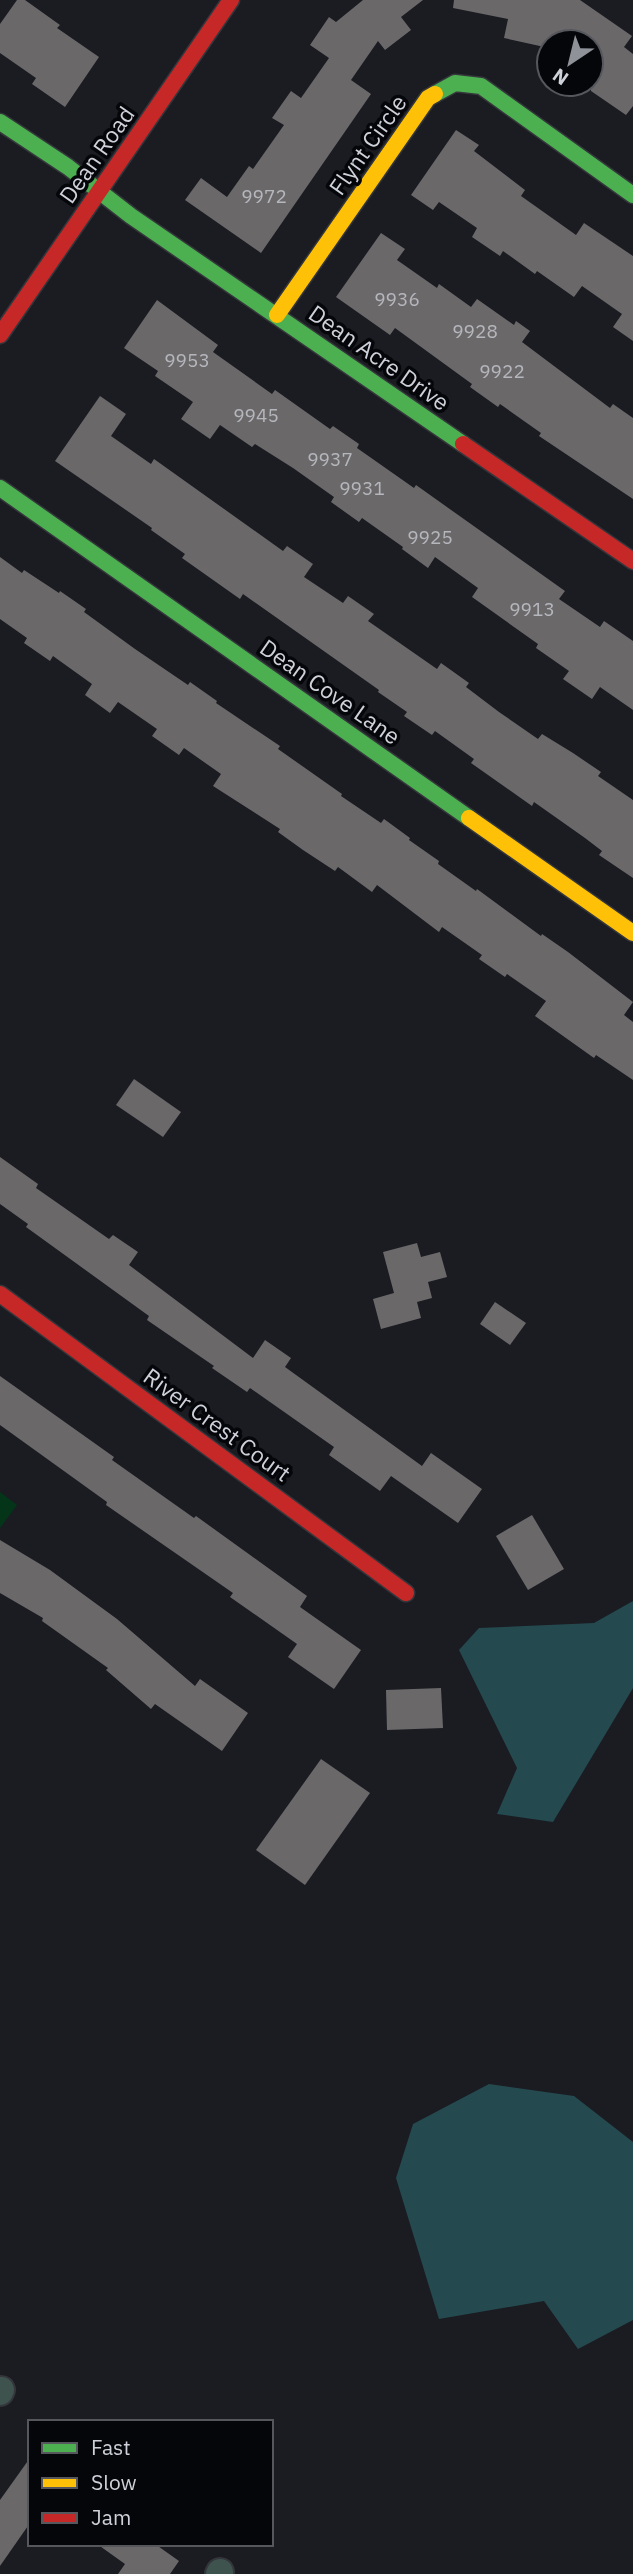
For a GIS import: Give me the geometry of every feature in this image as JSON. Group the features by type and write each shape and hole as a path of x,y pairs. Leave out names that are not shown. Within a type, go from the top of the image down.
{"street":[{"name":"Dean Road","path":"0,335 231,0"},
{"name":"Flynt Circle","path":"277,315 428,98 454,83 481,86 633,195"},
{"name":"Dean Acre Drive","path":"0,122 68,167 131,216 633,561"},
{"name":"Dean Cove Lane","path":"0,488 633,933"},
{"name":"River Crest Court","path":"0,1294 407,1593"}],"green space":[{"path":"0,1492 17,1505 0,1528"}],"water":[{"path":"633,1601 633,1688 553,1822 497,1814 517,1768 459,1650 479,1628 594,1623"},
{"path":"489,2084 574,2096 633,2142 633,2320 578,2349 544,2301 439,2319 396,2178 413,2124"}],"building":[{"path":"17,0 25,0 60,25 57,28 99,57 65,107 32,84 36,78 0,53 0,24"},
{"path":"363,0 423,0 401,17 411,30 385,50 378,41 351,80 371,94 261,253 185,200 201,178 227,197 249,166 253,169 284,125 272,118 291,91 301,98 329,58 310,45 329,17 336,22"},
{"path":"454,0 580,0 632,36 624,47 633,54 633,106 626,115 601,98 605,98 605,28 535,28 535,45 504,38 508,19 453,8"},
{"path":"456,130 479,145 474,151 525,190 521,196 576,235 584,223 633,256 633,341 613,327 622,314 582,286 574,297 503,251 500,256 472,237 477,228 439,202 433,210 411,195"},
{"path":"381,233 405,249 397,260 437,288 439,284 471,307 477,299 514,325 516,321 530,331 522,342 610,408 613,404 633,418 633,499 539,436 541,433 500,404 498,407 470,387 472,384 395,328 390,335 336,297"},
{"path":"157,300 218,345 213,352 272,394 275,390 330,429 333,426 359,444 357,448 414,488 416,485 565,591 559,599 600,627 604,621 633,641 633,710 600,687 592,699 563,679 569,671 536,648 538,644 472,597 478,588 435,557 428,568 362,518 359,522 331,502 334,497 255,444 252,447 220,425 210,439 181,419 193,402 155,376 158,371 124,348"},
{"path":"100,396 126,414 111,436 151,464 154,459 283,551 287,546 313,564 304,577 343,603 348,596 374,614 368,621 437,669 441,663 469,683 466,687 499,712 538,739 542,734 573,753 601,772 598,776 633,800 633,878 599,855 602,851 585,838 534,802 532,806 471,763 474,759 435,731 432,735 404,716 407,712 378,692 379,690 243,594 240,599 182,558 185,554 151,530 152,528 55,461"},
{"path":"0,557 22,573 24,570 59,593 60,591 135,649 188,685 190,682 280,746 278,749 342,794 341,796 381,823 384,819 439,861 438,864 568,952 633,1002 624,1015 633,1022 633,1080 596,1055 594,1058 535,1016 546,1001 507,974 505,977 479,959 482,955 442,927 439,932 377,885 372,892 338,867 335,871 303,850 278,832 280,829 213,786 221,774 184,748 179,755 152,736 157,729 118,702 110,713 85,695 92,684 53,656 50,661 24,643 27,638 0,619"},
{"path":"134,1079 181,1112 163,1137 116,1105"},
{"path":"0,1157 38,1184 36,1188 109,1239 113,1235 138,1252 129,1265 253,1358 265,1340 291,1358 285,1367 422,1466 431,1453 482,1489 458,1523 391,1476 380,1491 329,1455 334,1447 250,1388 247,1392 212,1368 214,1366 147,1320 149,1316 26,1227 28,1224 0,1204"},
{"path":"417,1243 421,1257 440,1252 447,1277 428,1282 432,1298 417,1302 421,1318 381,1329 373,1299 394,1293 383,1252"},
{"path":"495,1302 526,1323 510,1345 480,1324"},
{"path":"0,1376 114,1457 112,1460 194,1518 196,1516 307,1596 300,1607 361,1650 334,1689 288,1657 297,1644 230,1597 233,1593 106,1505 107,1502 0,1425"},
{"path":"532,1515 564,1569 528,1590 496,1536"},
{"path":"0,1540 50,1570 117,1619 195,1686 200,1679 248,1713 222,1751 155,1704 151,1709 106,1670 108,1668 42,1621 43,1618 0,1593"},
{"path":"441,1688 443,1728 387,1730 386,1690"},
{"path":"321,1759 370,1793 305,1885 256,1850"},
{"path":"28,2461 28,2526 0,2566 0,2500"},
{"path":"100,2546 158,2546 179,2561 170,2574 118,2574 125,2564"}],"traffic: fast":[{"path":"435,94 455,83 481,86 633,195"},
{"path":"0,122 68,167 131,216 463,444"},
{"path":"0,488 469,818"}],"traffic: slow":[{"path":"277,315 428,98 435,94"},
{"path":"469,818 633,933"}],"traffic: jam":[{"path":"0,335 231,0"},
{"path":"463,444 633,561"},
{"path":"0,1294 406,1593"}]}
